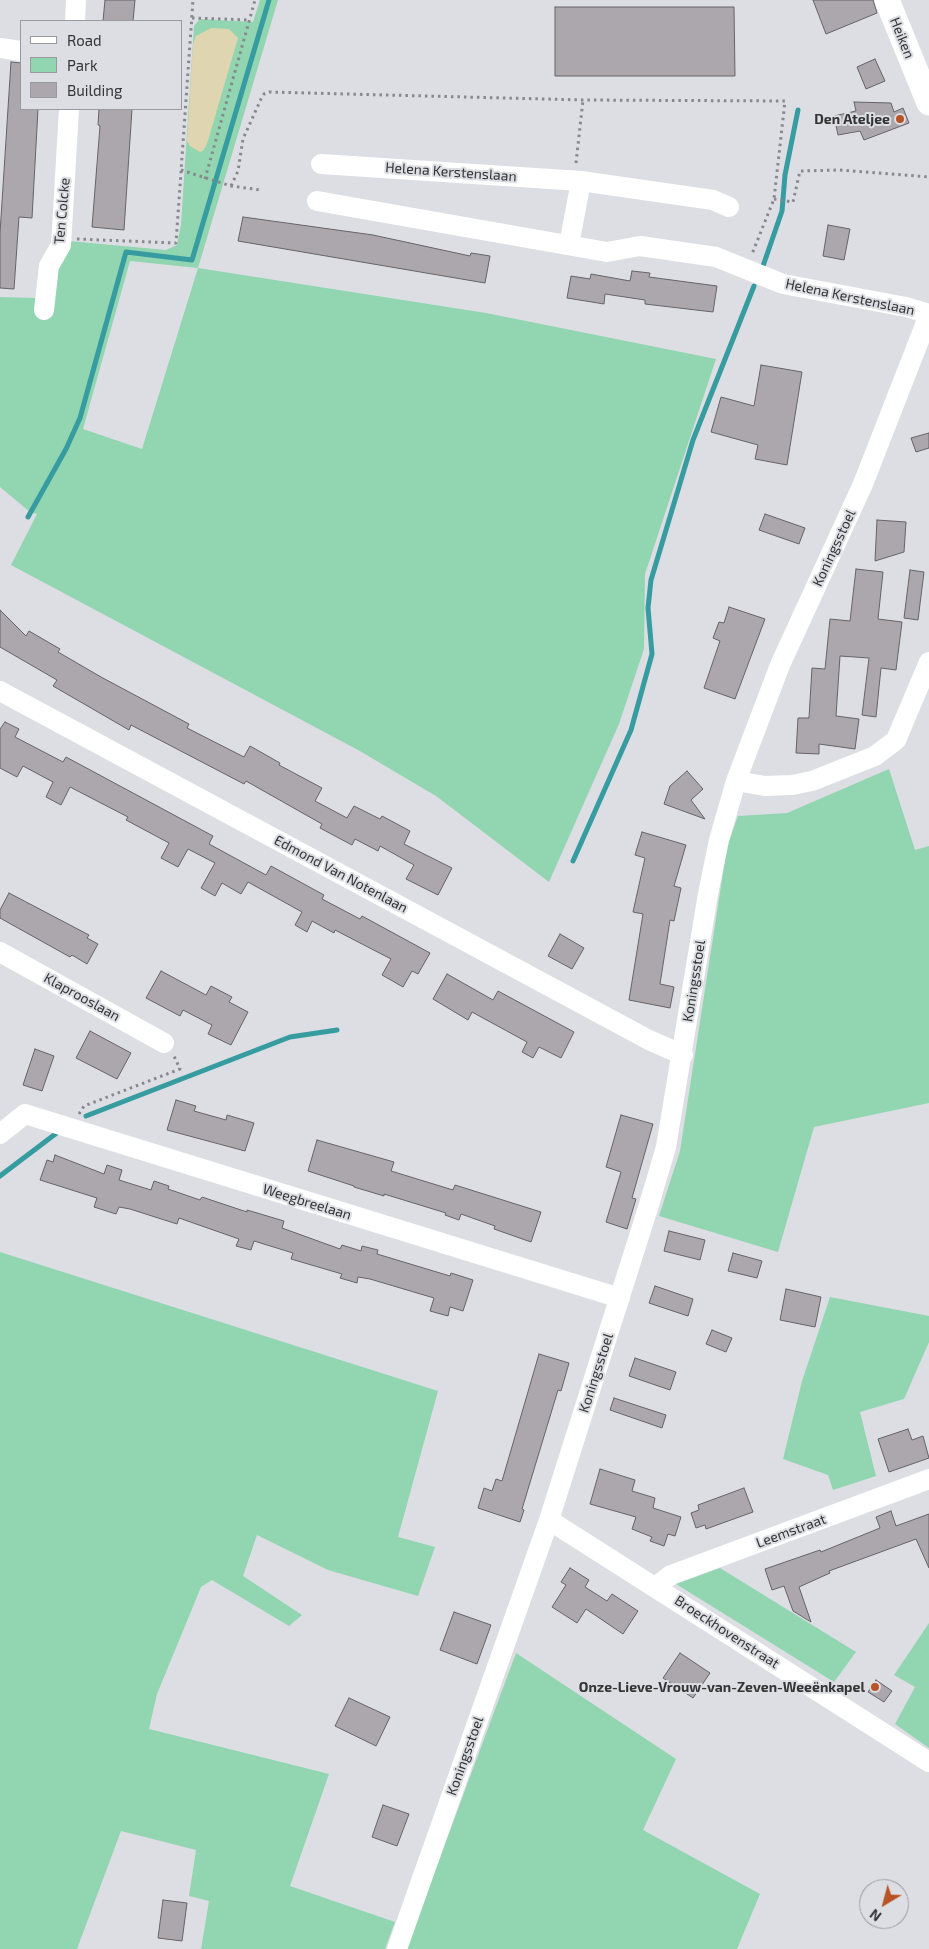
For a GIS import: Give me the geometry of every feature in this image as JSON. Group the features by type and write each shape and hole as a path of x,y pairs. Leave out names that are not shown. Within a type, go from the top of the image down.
{"main road":[{"name":"Heiken","path":"887,0 929,103"}],"street":[{"path":"75,20 76,0"},
{"path":"0,48 20,51"},
{"name":"Ten Colcke","path":"44,310 49,266 59,251 62,238 69,110"},
{"name":"Helena Kerstenslaan","path":"321,164 578,181 713,200 730,207"},
{"path":"569,245 578,181"},
{"name":"Helena Kerstenslaan","path":"317,201 607,252 640,246 716,257 783,284 906,307 929,314"},
{"name":"Koningsstoel","path":"397,1949 549,1520 666,1147 717,849 736,781 780,664 863,484 929,314"},
{"path":"736,781 765,786 812,782 875,756 896,740 929,662"},
{"name":"Edmond Van Notenlaan","path":"0,691 632,1031 683,1056"},
{"name":"Klaprooslaan","path":"0,952 164,1043"},
{"name":"Weegbreelaan","path":"0,1134 25,1114 620,1298"},
{"name":"Leemstraat","path":"655,1587 671,1575 929,1479"},
{"name":"Broeckhovenstraat","path":"549,1520 929,1762"}],"path":[{"path":"62,238 176,243 192,0"},
{"path":"205,179 255,0"},
{"path":"192,18 250,20"},
{"path":"231,186 238,171 244,139 261,99 269,92 583,100 784,101 774,199 747,268"},
{"path":"578,181 583,100"},
{"path":"181,170 231,186 261,190"},
{"path":"774,199 793,202 800,171 838,170 929,177"},
{"path":"75,1130 84,1106 180,1069 174,1056 165,1050 164,1043"}],"green space":[{"path":"260,0 278,0 198,268 486,313 716,359 645,574 644,649 619,724 549,882 436,796 358,750 11,565 37,514 30,512 0,487 0,297 37,298 53,278 69,241 166,250 177,245 181,224 194,26 200,19 253,22","holes":["130,261 198,268 142,449 83,429"]},
{"path":"889,769 915,850 929,846 929,1103 814,1127 778,1252 659,1216 680,1151 727,847 738,816 787,813"},
{"path":"0,1252 438,1391 398,1537 435,1547 418,1596 328,1570 257,1535 243,1576 302,1615 289,1626 212,1580 201,1587 157,1694 149,1729 329,1774 290,1886 395,1922 385,1949 201,1949 209,1901 189,1896 196,1850 121,1831 77,1949 0,1949"},
{"path":"830,1297 929,1316 929,1342 904,1399 860,1412 876,1476 833,1490 828,1475 783,1459 802,1381"},
{"path":"720,1568 856,1652 834,1682 676,1584"},
{"path":"929,1623 929,1748 895,1724 915,1687 894,1675"},
{"path":"516,1653 676,1759 643,1830 760,1894 737,1949 406,1949"}],"sand":[{"path":"211,28 229,29 238,38 207,144 203,151 200,152 190,146 187,141 193,44 196,36"}],"building":[{"path":"105,0 135,0 133,20 103,20"},
{"path":"813,0 873,0 877,13 826,34"},
{"path":"555,7 734,7 735,76 555,76"},
{"path":"875,59 885,81 866,89 857,67"},
{"path":"11,62 20,63 20,110 38,110 32,218 19,217 14,289 0,288 0,233"},
{"path":"854,102 891,103 894,112 903,108 909,123 864,140 860,131 838,135 834,116 856,111"},
{"path":"99,110 132,110 124,230 92,227 100,126 98,125"},
{"path":"243,217 373,235 470,256 471,253 490,256 485,283 238,241"},
{"path":"828,225 850,229 844,260 823,256"},
{"path":"632,271 650,273 649,277 717,286 713,312 645,304 645,300 605,294 604,304 567,298 571,276 590,279 591,274 630,281"},
{"path":"761,365 802,372 787,465 755,459 758,445 711,432 721,397 754,406"},
{"path":"929,433 929,448 916,452 911,438"},
{"path":"765,514 805,528 799,544 759,530"},
{"path":"877,520 906,522 904,552 875,561"},
{"path":"856,569 883,572 878,619 902,622 896,670 881,668 876,717 862,715 869,658 840,656 836,716 859,719 855,749 819,744 819,754 796,753 798,718 809,718 812,668 825,669 830,619 850,621"},
{"path":"910,570 924,572 918,620 904,618"},
{"path":"729,607 765,619 735,699 704,688 720,641 713,638 719,622 724,623"},
{"path":"0,610 26,636 29,631 60,649 58,652 101,677 189,724 187,728 244,757 250,746 280,763 279,765 322,788 315,801 347,818 354,806 380,819 382,816 410,831 404,844 452,868 438,895 406,879 414,865 380,846 378,851 355,839 352,845 320,828 322,824 246,781 244,784 131,725 129,730 53,686 57,680 0,647"},
{"path":"5,722 19,729 15,737 63,762 66,757 213,836 209,844 266,875 271,866 324,895 322,899 360,919 362,916 430,953 418,974 412,971 403,987 382,975 391,959 335,930 334,933 312,921 307,932 295,925 302,912 248,882 241,894 222,883 215,896 201,888 215,863 188,849 178,867 161,858 169,843 126,820 128,817 70,787 61,805 46,797 53,782 23,766 17,777 0,768 0,729"},
{"path":"687,771 703,789 691,800 705,819 664,804 670,786"},
{"path":"642,832 686,845 674,886 681,888 674,921 670,920 660,984 674,987 670,1008 629,1000 643,914 633,912 645,858 635,855"},
{"path":"9,893 89,935 87,938 98,944 87,964 72,955 70,957 0,918 0,910"},
{"path":"560,934 584,948 572,969 548,956"},
{"path":"161,971 206,995 211,986 232,997 229,1002 248,1012 231,1045 208,1034 212,1025 183,1010 180,1016 146,998"},
{"path":"447,974 493,1000 498,991 574,1032 561,1058 539,1047 533,1058 522,1052 527,1042 472,1012 468,1020 433,999"},
{"path":"90,1031 131,1053 117,1079 76,1058"},
{"path":"35,1049 54,1056 42,1091 23,1085"},
{"path":"176,1100 196,1106 194,1111 226,1120 227,1115 254,1123 245,1151 167,1130"},
{"path":"621,1115 653,1124 632,1198 636,1199 627,1229 606,1222 621,1172 606,1167"},
{"path":"317,1140 394,1162 391,1171 453,1190 455,1185 541,1212 531,1242 494,1229 495,1226 461,1214 459,1220 445,1215 446,1213 354,1187 308,1171"},
{"path":"55,1155 104,1174 107,1165 122,1170 119,1180 151,1190 154,1181 169,1186 168,1189 200,1200 202,1197 247,1212 247,1210 284,1221 282,1228 340,1249 342,1245 361,1251 362,1246 378,1250 377,1254 450,1276 451,1273 473,1280 463,1311 450,1307 448,1316 430,1311 434,1298 370,1279 358,1277 357,1283 340,1278 342,1274 291,1259 293,1253 254,1241 251,1250 236,1246 239,1239 179,1218 177,1224 130,1209 119,1207 116,1214 94,1207 97,1198 40,1180 47,1160 53,1162"},
{"path":"669,1231 705,1240 700,1260 664,1251"},
{"path":"733,1253 762,1261 757,1278 728,1271"},
{"path":"655,1286 693,1299 688,1316 649,1303"},
{"path":"786,1289 821,1297 815,1327 780,1320"},
{"path":"712,1330 732,1338 726,1352 706,1344"},
{"path":"539,1354 569,1363 561,1391 558,1390 522,1509 524,1510 520,1522 478,1508 484,1488 492,1491 496,1479 502,1481"},
{"path":"635,1358 676,1372 670,1390 629,1376"},
{"path":"614,1398 666,1415 662,1428 610,1410"},
{"path":"908,1429 912,1440 923,1436 929,1458 889,1472 878,1439"},
{"path":"600,1469 635,1480 632,1491 655,1498 653,1508 681,1517 675,1536 668,1534 664,1546 650,1541 652,1537 632,1529 636,1517 590,1504"},
{"path":"744,1488 753,1512 706,1529 705,1525 696,1528 691,1513 699,1510 698,1505"},
{"path":"891,1511 896,1526 929,1514 929,1568 916,1539 829,1571 830,1573 799,1587 811,1622 793,1611 784,1586 772,1590 765,1569 820,1550 821,1552 880,1528 876,1517"},
{"path":"570,1568 589,1580 585,1587 607,1601 612,1594 638,1611 623,1634 586,1609 577,1623 552,1607 566,1585 561,1582"},
{"path":"454,1612 491,1625 477,1664 440,1650"},
{"path":"680,1653 710,1673 693,1698 663,1678"},
{"name":"Onze-Lieve-Vrouw-van-Zeven-Weeënkapel","path":"876,1680 892,1691 884,1702 868,1692"},
{"path":"349,1698 390,1717 376,1746 335,1726"},
{"path":"383,1805 409,1814 397,1846 372,1837"},
{"path":"163,1900 187,1903 182,1941 158,1938"}],"waterway":[{"path":"28,517 66,449 80,418 126,252 192,260 269,0"},
{"path":"763,266 782,211 785,175 798,110"},
{"path":"573,861 631,730 652,654 648,608 651,580 693,440 754,286"},
{"path":"86,1116 290,1037 337,1030"},
{"path":"0,1176 58,1132"}],"place":[{"name":"Den Ateljee","path":"900,119"},
{"name":"Onze-Lieve-Vrouw-van-Zeven-Weeënkapel","path":"875,1687"}]}
